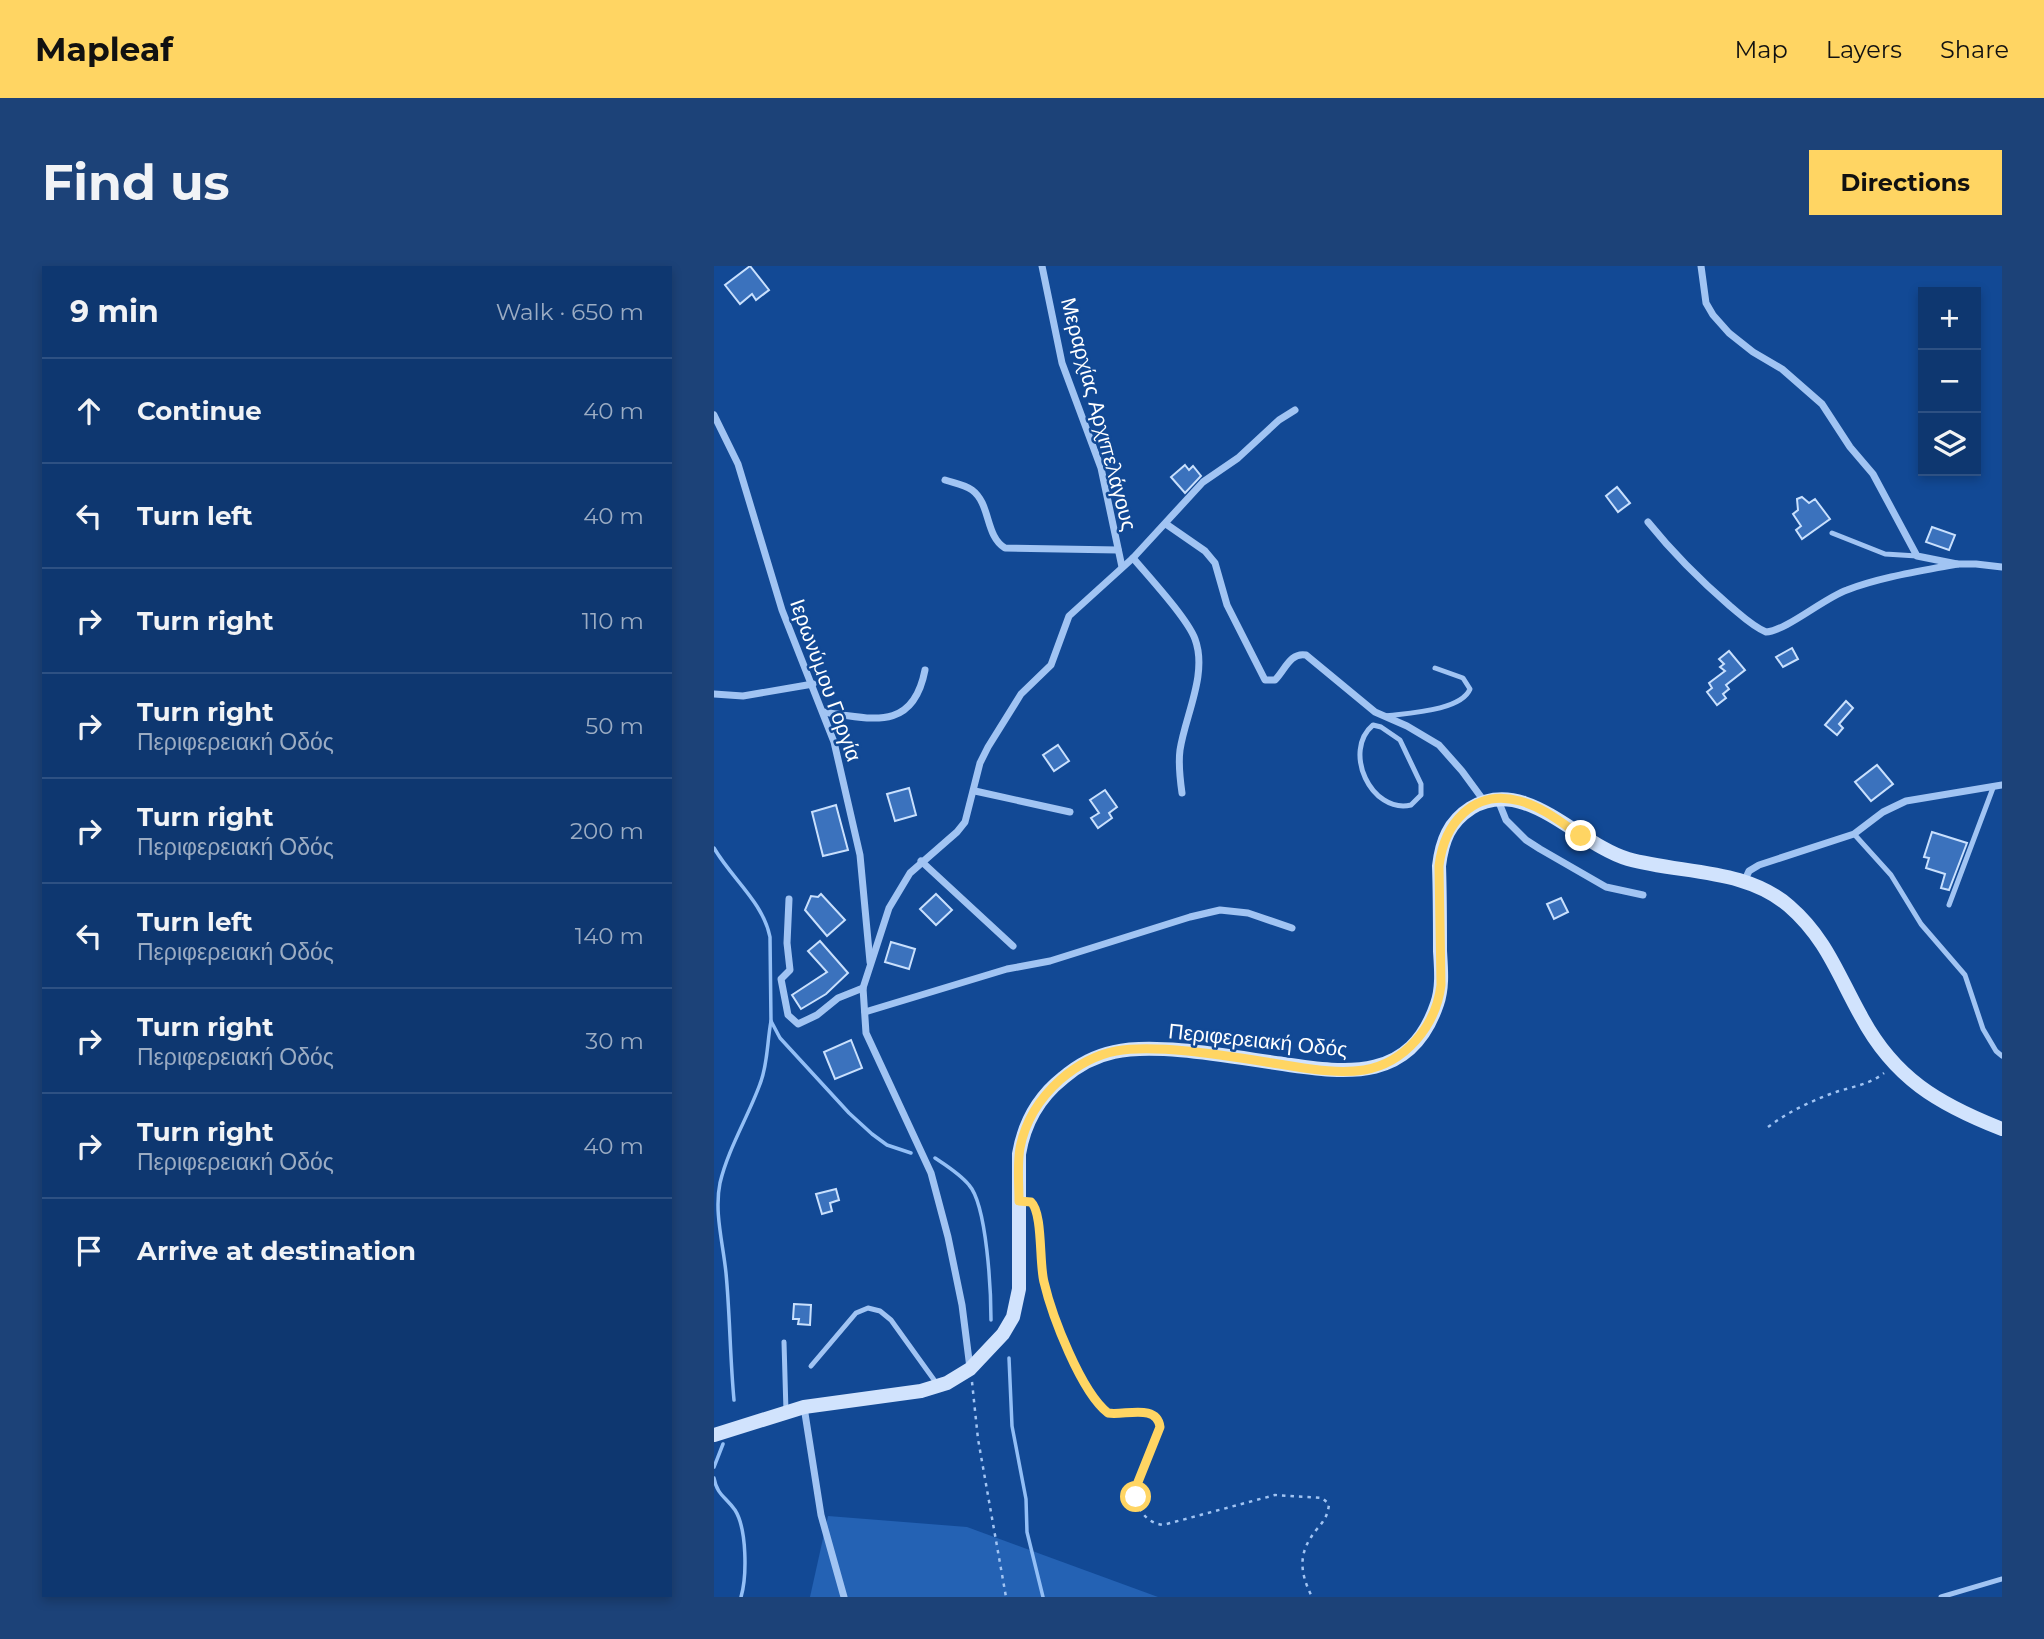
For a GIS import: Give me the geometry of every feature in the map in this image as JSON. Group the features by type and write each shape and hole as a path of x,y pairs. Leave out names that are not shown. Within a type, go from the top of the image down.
{"main road":[{"path":"1491,800 1518,800 1542,810 1581,836 1624,857 1655,866 1707,873 1768,891 1788,905 1819,937 1870,1032 1894,1063 1936,1099 2002,1129"},
{"name":"Περιφερειακή Οδός","path":"714,1435 804,1407 939,1387 970,1369 1003,1334 1016,1307 1019,1154 1023,1136 1032,1115 1057,1083 1078,1067 1100,1056 1124,1050 1155,1050 1338,1072 1377,1067 1407,1050 1426,1028 1440,994 1441,849 1452,825 1459,817 1491,800"}],"street":[{"name":"Μεραρχίας Αρχιπελάγους","path":"1042,266 1062,363 1101,468 1122,567"},
{"path":"1700,266 1706,303 1713,315 1729,333 1753,352 1782,369 1822,404 1850,447 1873,474 1917,556 1957,564 2002,567"},
{"path":"970,1369 962,1305 932,1173 874,1055 866,1033 863,988 870,966 894,897 921,861 957,832 965,822 980,763 988,747 1021,694 1051,665 1069,616 1133,558 1203,482 1238,458 1279,420 1295,410"},
{"name":"Ιερωνύμου Γοργία","path":"714,415 738,464 782,610 834,741 860,855 870,966"},
{"path":"945,480 973,491 982,501 998,542 1005,548 1118,550"},
{"path":"1648,522 1676,556 1698,577 1752,624 1766,632 1778,629 1821,602 1847,590 1957,564"},
{"path":"1166,524 1205,551 1215,563 1227,605 1265,680 1275,680 1293,657 1307,655 1363,703 1439,745 1491,800 1506,820 1533,845 1606,887 1643,895"},
{"path":"1133,558 1191,632 1198,650 1196,679 1181,750 1179,773 1182,793"},
{"path":"823,712 866,718 893,718 904,713 918,696 925,670"},
{"path":"714,694 743,696 813,684"},
{"path":"1744,882 1749,871 1759,865 1854,834 1883,812 1906,801 2002,785"},
{"path":"975,790 1070,812"},
{"path":"921,861 1013,946"},
{"path":"789,899 790,970 781,979 788,1015 799,1024 838,998 863,988"},
{"path":"865,1013 1007,969 1050,961 1220,910 1248,913 1292,928"},
{"path":"804,1407 821,1515 844,1597"}],"lane":[{"path":"1832,533 1885,554 1917,556"},
{"path":"1385,716 1440,708 1467,697 1470,689 1463,678 1434,668"},
{"path":"1373,725 1381,727 1399,740 1421,784 1421,795 1408,807 1382,800 1372,790 1360,759 1363,738 1373,725"},
{"path":"1399,740 1407,726"},
{"path":"1950,905 1993,788"},
{"path":"1854,834 1891,875 1922,924 1965,975 1983,1029 2002,1056"},
{"path":"811,1366 856,1313 868,1308 880,1311 891,1320 939,1387"},
{"path":"784,1342 786,1412"},
{"path":"1941,1597 2002,1579"}],"path":[{"path":"1768,1127 1811,1102 1875,1080 1894,1063"},
{"path":"1019,1201 1031,1202 1038,1212 1044,1282 1059,1327 1090,1392 1108,1413 1145,1412 1154,1415 1159,1422 1136,1488 1138,1504 1145,1517 1163,1525 1275,1494 1322,1497 1329,1504 1327,1515 1308,1541 1302,1555 1304,1580 1312,1597"},
{"path":"970,1369 978,1439 1006,1597"}],"shaded area":[{"path":"828,1516 967,1527 1158,1597 810,1597"}],"building":[{"path":"750,266 769,290 756,300 752,294 740,304 725,285"},
{"path":"1185,465 1189,470 1193,466 1201,476 1185,493 1171,477"},
{"path":"1617,487 1630,503 1618,512 1606,496"},
{"path":"1802,497 1809,503 1815,499 1830,519 1802,539 1796,530 1801,526 1793,514 1798,510 1797,499"},
{"path":"1932,527 1955,535 1949,550 1926,542"},
{"path":"1792,648 1798,659 1783,667 1776,657"},
{"path":"1729,651 1745,670 1726,685 1729,689 1723,694 1726,698 1717,705 1707,692 1712,688 1709,683 1725,671 1720,667 1724,664 1719,659"},
{"path":"1846,701 1853,708 1839,724 1843,728 1837,735 1825,725"},
{"path":"1058,745 1069,761 1054,771 1043,755"},
{"path":"1877,765 1893,784 1871,801 1855,782"},
{"path":"909,788 916,815 895,821 887,794"},
{"path":"1105,790 1117,807 1109,813 1112,818 1098,828 1091,818 1099,813 1090,800"},
{"path":"836,805 848,850 823,856 812,812"},
{"path":"1932,832 1967,843 1949,890 1941,888 1945,874 1926,868 1929,858 1924,857"},
{"path":"821,894 845,920 827,936 805,910 811,896 818,897"},
{"path":"936,894 952,910 936,925 920,909"},
{"path":"1561,898 1568,912 1554,919 1547,904"},
{"path":"820,941 848,973 826,994 801,1009 792,995 827,972 808,951"},
{"path":"891,942 915,949 909,969 885,962"},
{"path":"851,1040 862,1068 835,1079 824,1052"},
{"path":"836,1189 839,1200 830,1203 832,1211 822,1214 816,1194"},
{"path":"794,1304 811,1305 810,1325 798,1324 799,1319 793,1319"}],"waterway":[{"path":"714,848 754,902 766,924 770,937 771,1021 780,1038 872,1134 887,1145 911,1153"},
{"path":"734,1400 718,1194 728,1158 763,1076 771,1021"},
{"path":"935,1158 962,1177 975,1195 987,1250 991,1320"},
{"path":"1009,1358 1012,1426 1026,1499 1027,1532 1043,1597"},
{"path":"714,1467 723,1444"},
{"path":"714,1478 720,1492 735,1510 742,1529 745,1565 741,1597"}],"route":[{"path":"1136,1497 1136,1488 1160,1427 1159,1422 1154,1415 1145,1412 1108,1413 1096,1402 1076,1367 1044,1282 1038,1212 1031,1202 1019,1201 1020,1145 1038,1104 1057,1083 1078,1067 1100,1056 1132,1049 1183,1052 1338,1072 1377,1067 1388,1062 1407,1050 1426,1028 1438,1002 1441,985 1439,866 1445,836 1452,825 1459,817 1484,801 1507,799 1530,804 1581,836"}]}
